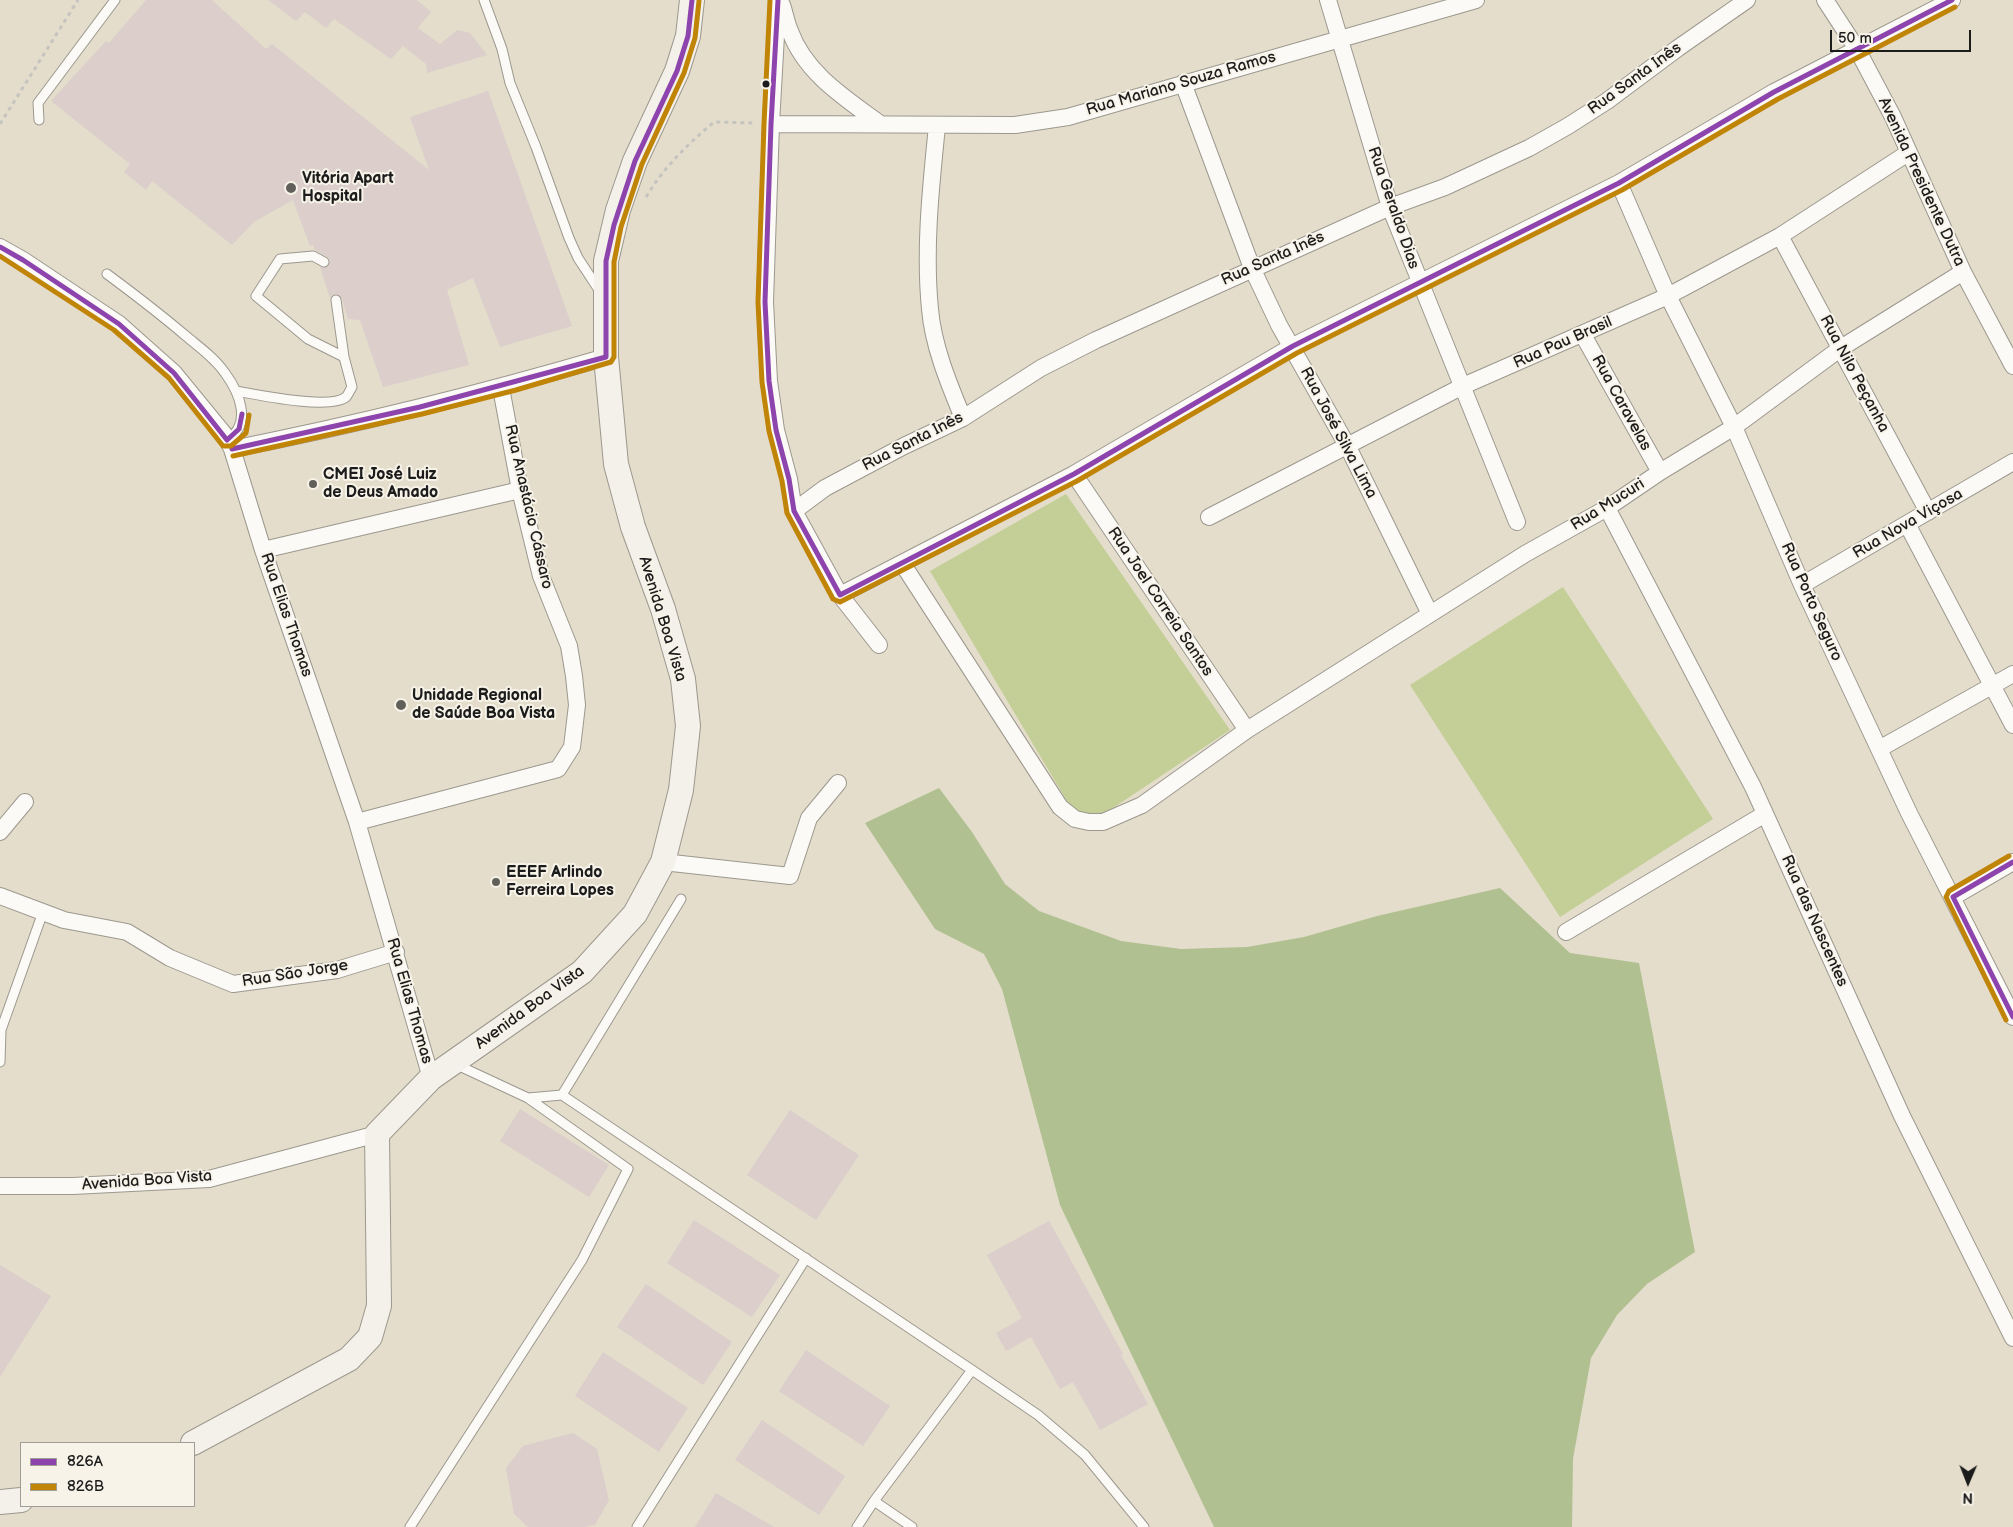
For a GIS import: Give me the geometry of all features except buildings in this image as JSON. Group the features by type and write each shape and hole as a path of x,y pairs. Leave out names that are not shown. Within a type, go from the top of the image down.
{"street":[{"name":"Avenida Boa Vista","path":"0,1186 73,1186 210,1179 377,1134 431,1078 582,972 635,914 663,862 681,790 688,726 683,679 663,609 633,528 616,464 606,357 606,261 616,218 635,161 677,71 688,36 692,0"},
{"path":"780,0 790,32 805,59 829,87 879,123"},
{"path":"780,0 771,124 765,302 769,381 776,430 789,479 794,511 840,595 879,645"},
{"name":"Rua Geraldo Dias","path":"1328,0 1390,207 1517,522"},
{"name":"Rua Mariano Souza Ramos","path":"771,124 1015,125 1068,117 1476,0"},
{"name":"Rua Santa Inês","path":"794,511 825,488 904,446 963,418 1041,368 1096,340 1390,207 1445,187 1490,167 1568,126 1607,101 1747,0"},
{"name":"Avenida Presidente Dutra","path":"1825,0 1857,49 1893,117 1963,272 2013,366"},
{"path":"840,595 1074,474 1293,346 1619,183 1774,92 1952,0"},
{"name":"Rua José Silva Lima","path":"1183,83 1252,268 1280,325 1348,447 1430,614"},
{"path":"937,126 929,206 930,310 938,349 963,418"},
{"name":"Rua Pau Brasil","path":"1209,517 1348,447 1463,386 1583,335 1668,296 1780,236 1908,153"},
{"name":"Rua Porto Seguro","path":"1619,183 1668,296 1734,427 1802,585 1879,749 2013,1017"},
{"name":"Rua Nilo Peçanha","path":"1780,236 1928,512"},
{"name":"Rua Elias Thomas","path":"0,247 23,260 119,324 174,373 230,444 263,550 357,822 431,1078"},
{"name":"Rua Mucuri","path":"902,563 1060,807 1075,819 1103,822 1142,805 1247,730 1525,554 1607,508 1660,472 1734,427 1841,348 1963,272"},
{"name":"Rua Caravelas","path":"1583,335 1660,472"},
{"path":"230,444 324,431 501,388 606,357"},
{"name":"Rua Anastácio Cássaro","path":"357,822 558,769 572,747 577,705 569,646 541,576 520,490 501,388"},
{"name":"Rua Nova Viçosa","path":"1802,585 2013,462"},
{"name":"Rua Joel Correia Santos","path":"1074,474 1247,730"},
{"path":"263,550 520,490"},
{"name":"Rua das Nascentes","path":"1607,508 1749,778 1902,1116 2013,1338"},
{"path":"1907,524 2013,725"},
{"path":"1879,749 1992,684 2013,674"},
{"path":"663,862 790,876 809,818 838,783"},
{"path":"0,832 25,802"},
{"path":"1566,932 1765,814"},
{"path":"1952,897 2013,862"},
{"name":"Rua São Jorge","path":"0,896 64,920 127,932 170,958 234,984 337,970 396,952"},
{"path":"195,1442 349,1359 370,1337 379,1306 377,1134"},
{"path":"0,1502 20,1500"}],"lane":[{"path":"39,120 38,103 114,0"},
{"path":"486,1 502,49 510,84 536,147 569,238 578,258 606,301"},
{"path":"324,262 313,256 280,259 256,296 308,339 344,357"},
{"path":"107,274 158,312 208,354 224,372 240,401 242,414 239,429 230,444"},
{"path":"131,284 158,312"},
{"path":"236,392 320,403 336,402 346,397 352,387 344,357 336,300"},
{"path":"562,1095 681,899"},
{"path":"0,1062 1,1030 42,912"},
{"path":"410,1527 582,1260 628,1169 528,1098 453,1064"},
{"path":"528,1098 562,1095 1038,1415 1085,1455 1144,1527"},
{"path":"637,1527 806,1258"},
{"path":"857,1527 874,1501 972,1370"},
{"path":"874,1501 912,1527"}],"path":[{"path":"0,124 78,0"},
{"path":"644,202 653,185 682,149 714,122 771,124"}],"green space":[{"path":"1066,494 1230,730 1083,828 930,571"},
{"path":"1563,587 1713,819 1560,917 1410,685"},
{"path":"939,788 972,832 1005,884 1039,911 1121,941 1181,949 1247,947 1304,937 1377,916 1500,888 1570,953 1639,963 1695,1252 1647,1284 1617,1315 1591,1358 1573,1459 1572,1527 1214,1527 1060,1205 1002,989 984,954 935,929 865,823"}],"transit line":[{"name":"826A","path":"232,449 420,407 606,357 606,261 614,225 635,161 677,71 688,36 692,0"},
{"name":"826B","path":"770,0 758,302 762,382 769,431 782,481 787,513 833,599 840,602 1077,481 1297,353 1622,190 1778,99 1955,7"},
{"name":"826A","path":"778,0 771,124 765,302 769,381 776,430 789,479 794,511 840,595 1074,474 1293,346 1619,183 1774,92 1952,0"},
{"name":"826B","path":"233,456 422,414 516,390 611,362 614,357 614,262 621,227 642,164 684,73 695,38 699,1"},
{"name":"826A","path":"0,247 23,260 119,324 174,373 227,440 239,429 242,414"},
{"name":"826B","path":"0,256 114,330 169,378 223,446 231,446 246,433 249,415"},
{"name":"826B","path":"2006,1020 1946,897 1949,891 2009,856"},
{"name":"826A","path":"2013,862 1953,897 2013,1017"}],"place":[{"name":"Vitória Apart Hospital","path":"291,188"},
{"name":"CMEI José Luiz de Deus Amado","path":"313,484"},
{"name":"Unidade Regional de Saúde Boa Vista","path":"401,705"},
{"name":"EEEF Arlindo Ferreira Lopes","path":"496,882"}]}
